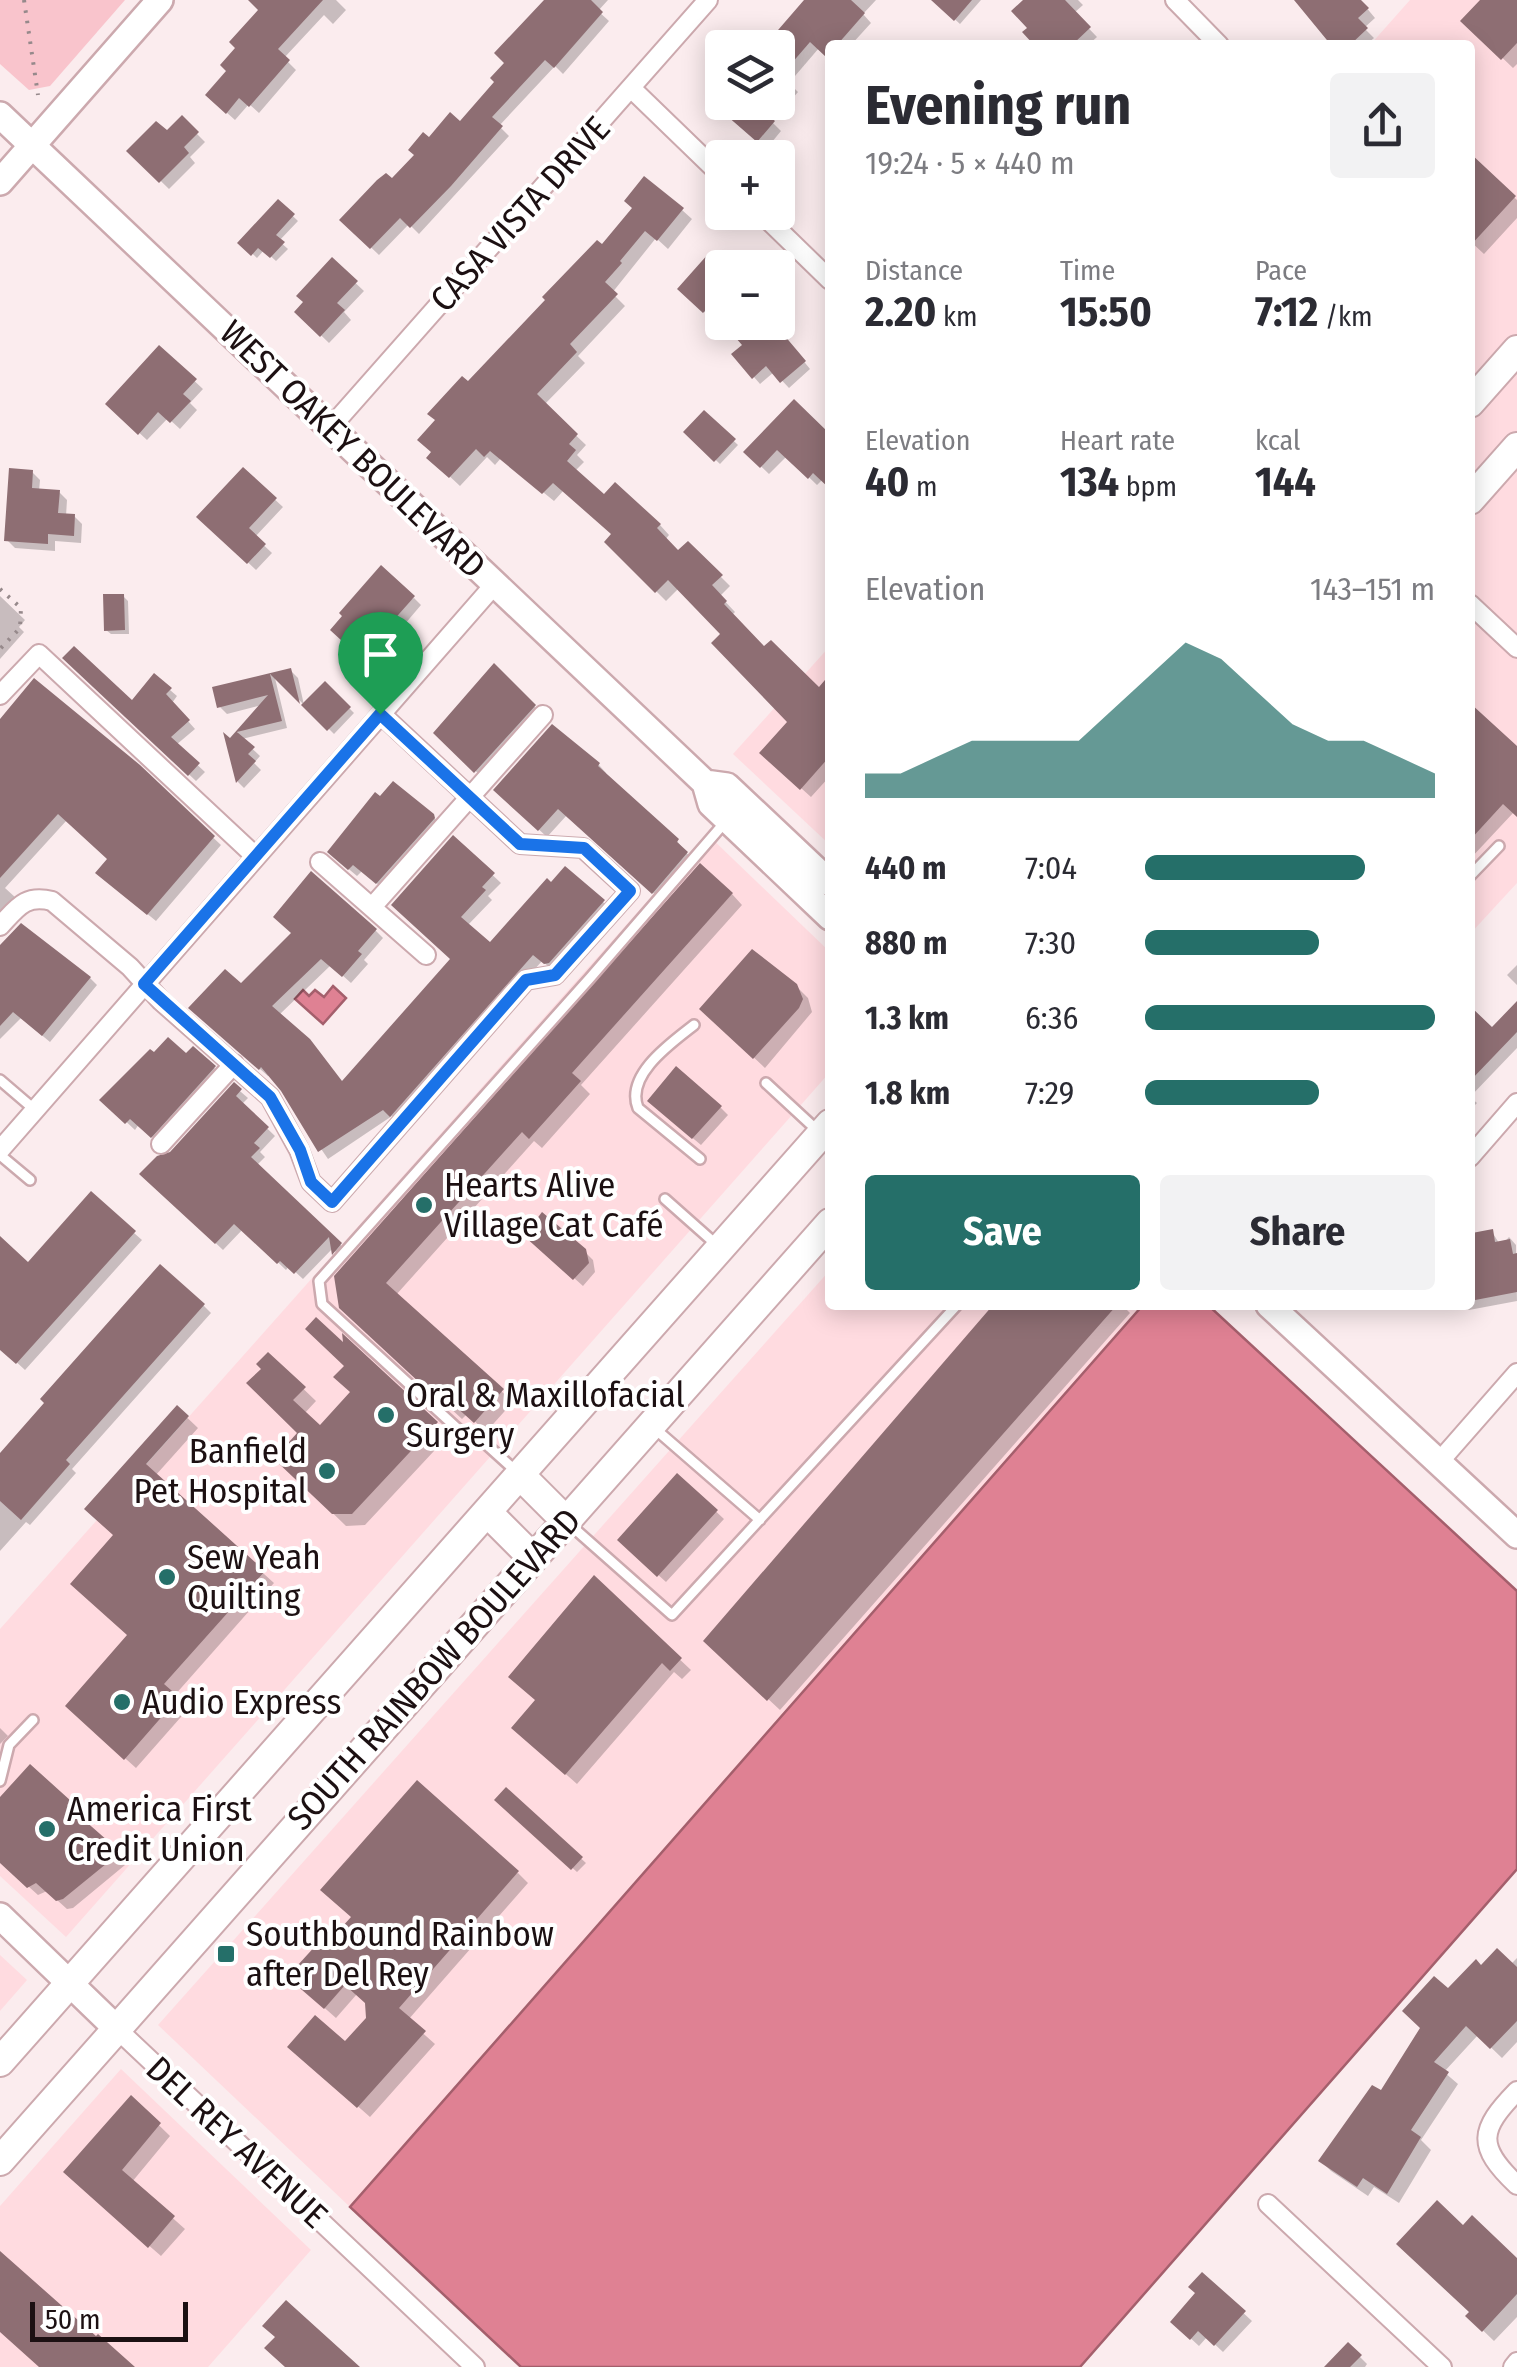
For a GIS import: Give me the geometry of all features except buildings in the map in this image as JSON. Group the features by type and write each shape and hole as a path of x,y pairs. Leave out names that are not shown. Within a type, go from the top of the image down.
{"main road":[{"path":"0,182 160,0"},
{"name":"WEST OAKEY BOULEVARD","path":"0,115 705,783 711,804 825,912"},
{"path":"1475,397 1517,350"},
{"path":"1475,494 1517,447"},
{"name":"WEST OAKEY BOULEVARD","path":"705,783 727,786 825,877"},
{"name":"SOUTH RAINBOW BOULEVARD","path":"0,2062 825,1130"},
{"name":"SOUTH RAINBOW BOULEVARD","path":"0,2162 825,1229"},
{"path":"1274,1310 1517,1535"},
{"path":"520,1475 566,1521"},
{"path":"487,1512 533,1558"},
{"name":"DEL REY AVENUE","path":"0,1916 117,2029"}],"street":[{"name":"CASA VISTA DRIVE","path":"331,427 708,0"},
{"path":"1176,0 1214,40"},
{"path":"631,88 705,160"},
{"path":"779,230 825,275"},
{"path":"0,1152 496,584"},
{"path":"1475,609 1517,648"},
{"path":"0,696 39,654 255,856"},
{"path":"0,926 23,900 52,901 130,967 270,1097 300,1150 311,1182 332,1202 526,980 555,975 630,891 584,848 520,844 380,714"},
{"path":"372,907 543,714"},
{"path":"320,862 426,955"},
{"path":"161,1144 234,1064"},
{"path":"1475,1151 1517,1103"},
{"path":"1439,1462 1517,1372"},
{"name":"DEL REY AVENUE","path":"117,2029 476,2367"},
{"path":"1517,2090 1494,2115 1486,2140 1494,2164 1517,2185"},
{"path":"1268,2204 1442,2367"}],"lane":[{"path":"520,1475 478,1436 472,1442 322,1304 319,1280 728,819"},
{"path":"1475,871 1498,846"},
{"path":"694,1025 674,1040 640,1077 634,1098 645,1114 700,1159"},
{"path":"0,1080 35,1110"},
{"path":"766,1083 825,1128"},
{"path":"0,1152 30,1180"},
{"path":"665,1199 720,1247"},
{"path":"566,1521 672,1616 951,1310"},
{"path":"651,1426 760,1520"},
{"path":"0,1781 5,1744 33,1720"}],"path":[{"path":"24,0 38,94"},
{"path":"0,589 21,608 20,628 0,649"}],"shaded area":[{"path":"0,0 125,0 50,86 29,90 0,64"},
{"path":"1410,0 1517,0 1517,883 1475,929 1475,40 1374,40"},
{"path":"825,652 825,840 733,754"},
{"path":"707,834 825,947 825,1078 66,1937 0,1876 0,1629"},
{"path":"333,986 346,998 323,1024 295,999 303,990 309,996 315,990 324,997"},
{"path":"825,1276 825,1310 1139,1310 350,2207 158,2025"},
{"path":"1139,1310 1213,1310 1517,1591 1517,1869 1080,2367 521,2367 350,2207"},
{"path":"0,1955 27,1980 0,2011"},
{"path":"121,2069 311,2250 208,2367 0,2367 0,2206"}],"place":[{"name":"Hearts Alive Village Cat Café","path":"424,1205"},
{"name":"Oral & Maxillofacial Surgery","path":"386,1415"},
{"name":"Banfield Pet Hospital","path":"327,1471"},
{"name":"Sew Yeah Quilting","path":"167,1577"},
{"name":"Audio Express","path":"122,1702"},
{"name":"America First Credit Union","path":"47,1829"},
{"name":"Southbound Rainbow after Del Rey","path":"226,1954"}],"route":[{"path":"380,714 520,844 584,848 630,891 555,975 526,980 332,1202 311,1182 300,1150 270,1097 144,984 380,714"}]}
